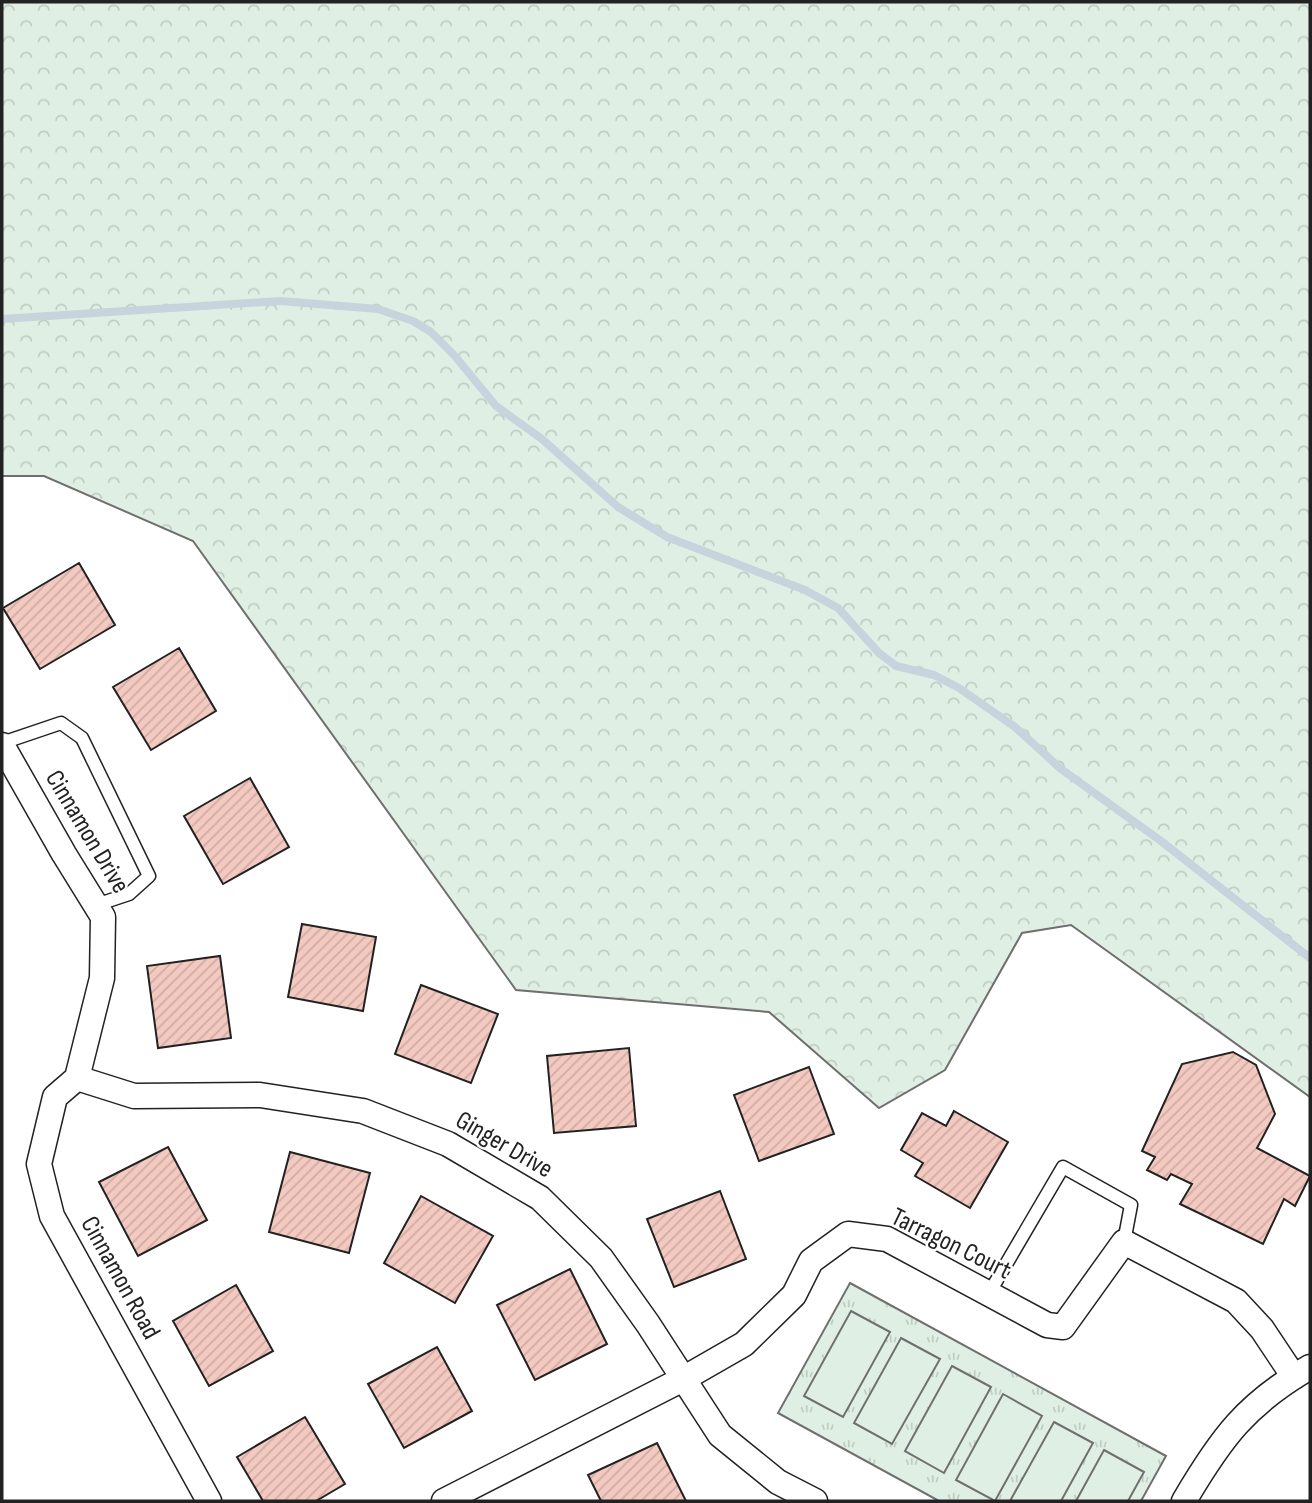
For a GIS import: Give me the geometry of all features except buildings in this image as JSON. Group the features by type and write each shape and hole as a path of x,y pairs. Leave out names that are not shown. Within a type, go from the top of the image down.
{"street":[{"name":"Cinnamon Drive","path":"2,744 103,917 102,978 77,1078"},
{"name":"Ginger Drive","path":"77,1078 134,1096 260,1096 363,1111 448,1144 540,1198 601,1258 720,1435 773,1491 815,1501"},
{"name":"Cinnamon Road","path":"77,1078 55,1097 39,1164 52,1216 209,1501"},
{"name":"Tarragon Court","path":"444,1501 683,1379 744,1344 794,1295 811,1261 848,1234 887,1240 1047,1325 1063,1328 1124,1242"},
{"path":"1124,1242 1236,1301 1302,1372 1277,1387 1230,1429 1202,1468 1184,1501"}],"lane":[{"path":"2,744 61,723 82,737 149,876 129,894 96,905"},
{"path":"988,1295 1063,1167 1131,1205 1124,1242"}],"green space":[{"path":"2,2 1310,2 1310,1097 1071,925 1022,933 945,1070 879,1108 769,1012 516,990 193,541 44,476 2,476"},
{"path":"850,1283 1166,1456 1141,1501 939,1501 778,1413"},
{"path":"851,1311 890,1332 843,1417 804,1396"},
{"path":"901,1338 940,1359 892,1444 854,1423"},
{"path":"952,1366 991,1387 944,1473 905,1451"},
{"path":"1003,1394 1042,1416 995,1501 956,1480"},
{"path":"1054,1422 1093,1443 1061,1501 1010,1501"},
{"path":"1104,1450 1144,1472 1128,1501 1076,1501"}],"waterway":[{"path":"2,319 281,301 378,309 413,321 431,332 454,355 496,406 542,439 618,507 667,537 805,590 838,608 879,653 896,666 934,675 959,688 1015,727 1061,769 1161,841 1310,958"}]}
